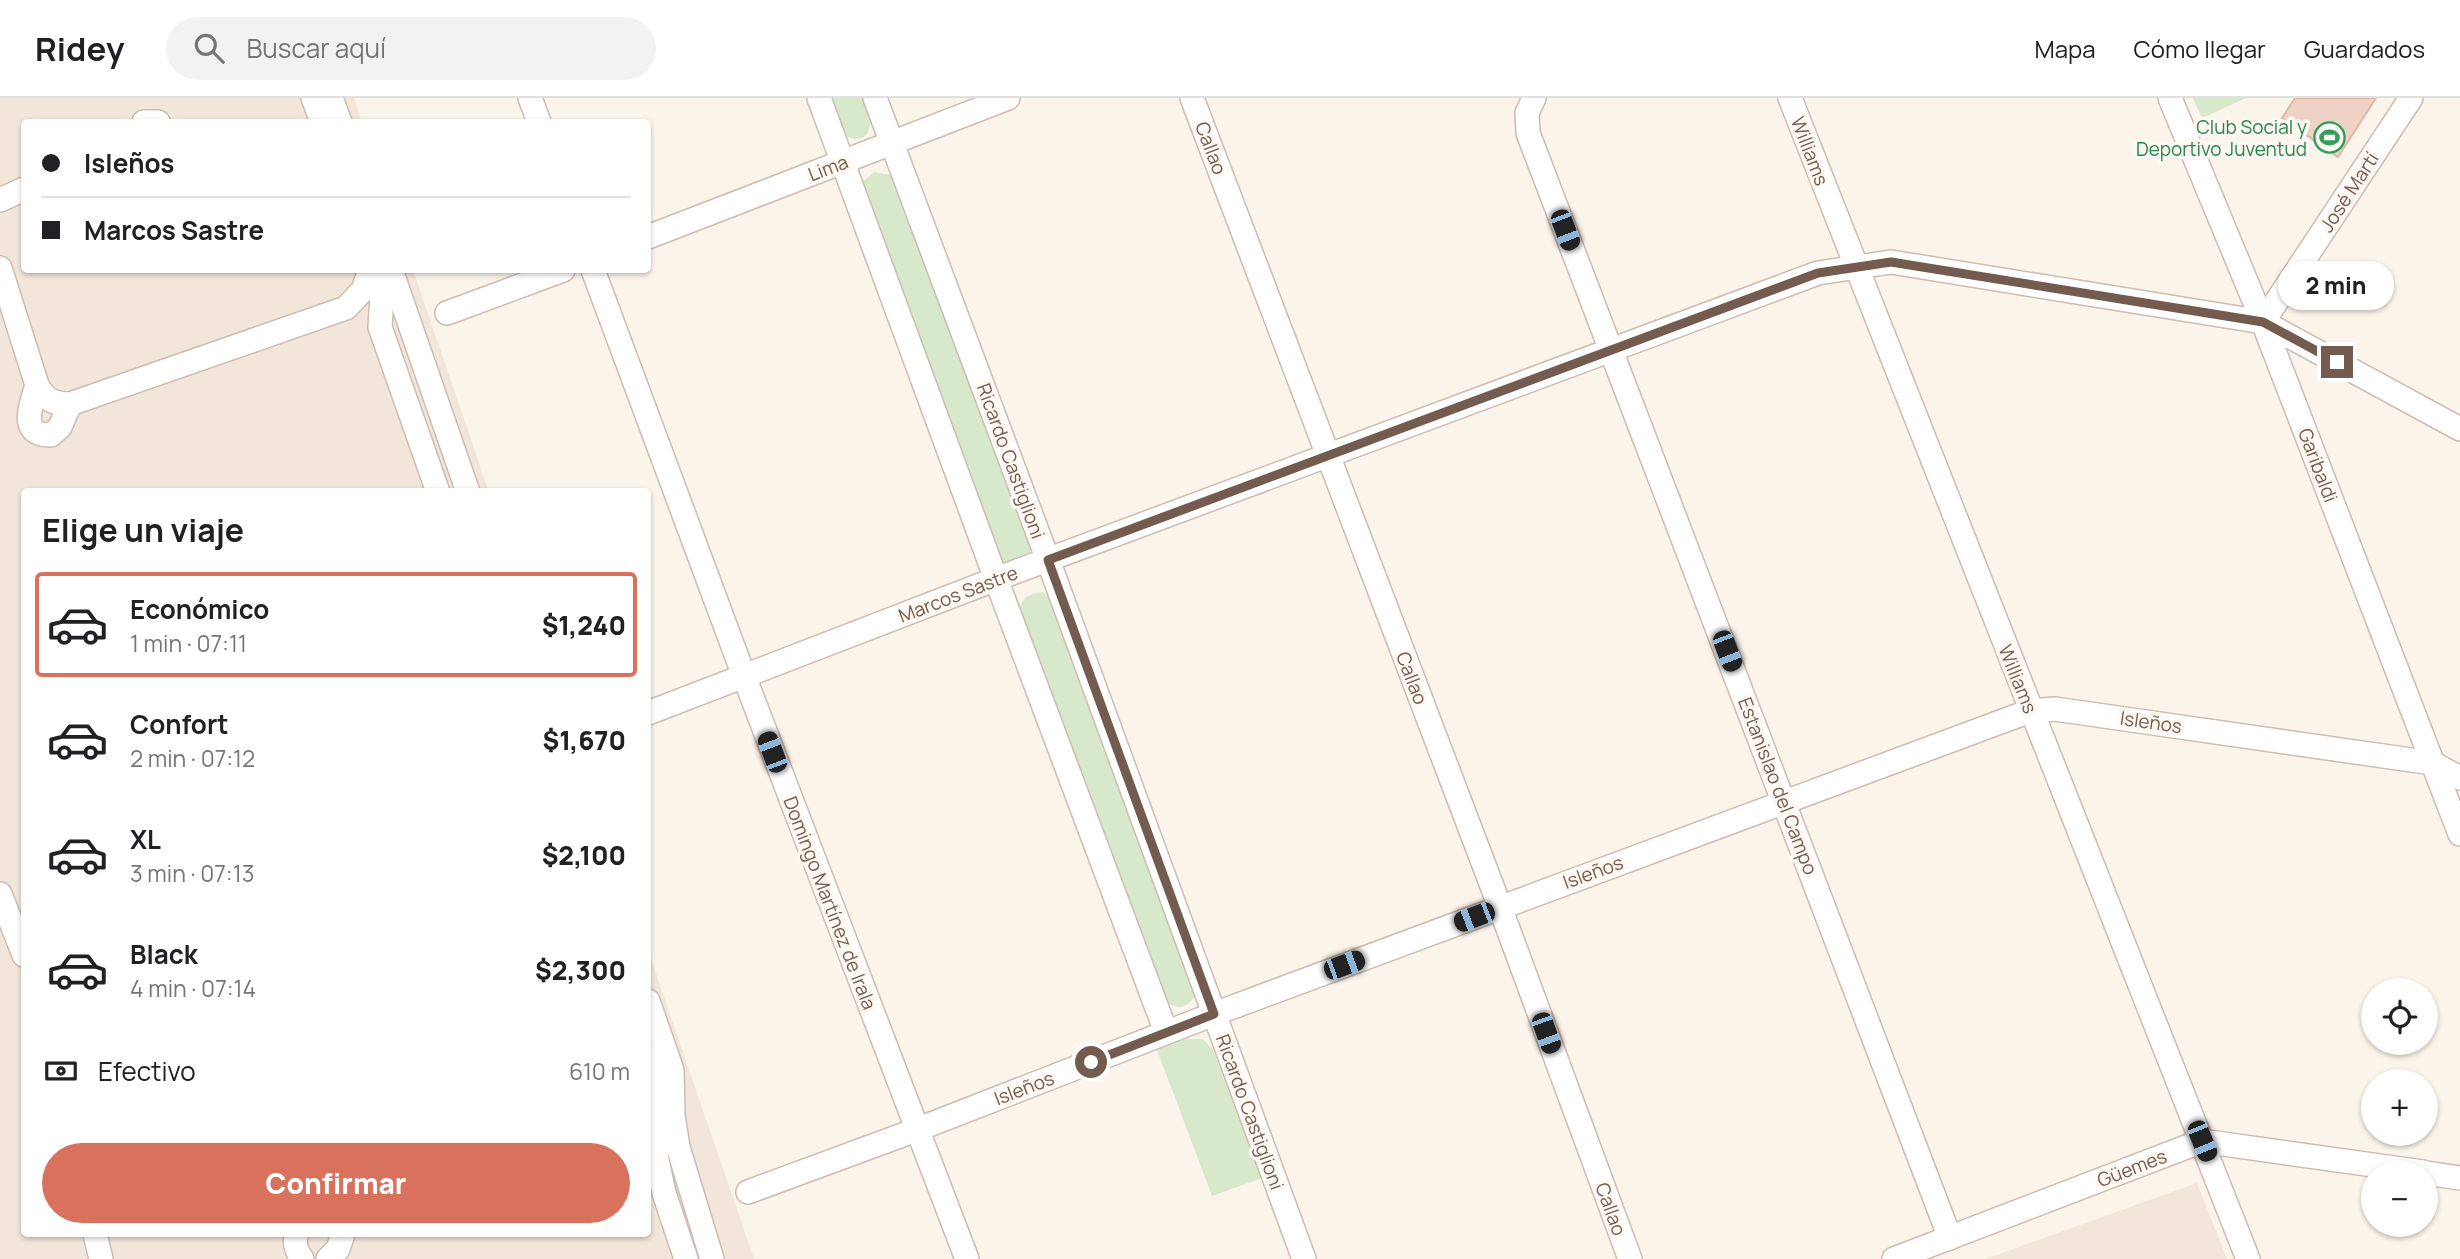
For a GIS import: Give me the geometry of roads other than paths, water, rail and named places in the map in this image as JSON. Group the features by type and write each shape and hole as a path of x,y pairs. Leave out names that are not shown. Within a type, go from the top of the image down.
{"street":[{"path":"313,98 321,119"},
{"path":"331,98 339,119"},
{"path":"530,98 538,119"},
{"path":"819,98 1166,1032"},
{"name":"Ricardo Castiglioni","path":"876,98 1304,1259"},
{"name":"Lima","path":"651,236 1008,98"},
{"name":"Callao","path":"1192,98 1500,907 1630,1259"},
{"name":"Estanislao del Campo","path":"1534,98 1527,113 1528,133 1950,1238"},
{"name":"Williams","path":"1790,98 2248,1259"},
{"name":"Garibaldi","path":"2170,98 2263,322 2460,834"},
{"name":"José Martí","path":"2263,322 2411,98"},
{"name":"Marcos Sastre","path":"651,712 996,579 1818,273 1855,266 1891,262 2263,322 2460,429"},
{"path":"0,268 37,385 43,396 57,404 70,404 346,308 363,290 371,273"},
{"path":"376,273 391,285 467,488"},
{"path":"447,313 555,273"},
{"name":"Domingo Martínez de Irala","path":"594,273 744,677 967,1259"},
{"path":"380,327 391,285"},
{"path":"346,308 360,312 380,327 437,488"},
{"path":"37,385 29,413 34,432 51,435 60,427 70,404"},
{"name":"Isleños","path":"748,1192 1214,1014 2031,711 2055,709 2432,763 2460,778"},
{"path":"0,894 21,947"},
{"path":"651,1010 672,1070 673,1115 678,1147 712,1259"},
{"path":"651,1065 657,1082 658,1142 652,1151 686,1259"},
{"path":"651,1097 657,1082"},
{"name":"Güemes","path":"1894,1259 2202,1141 2361,1164"},
{"name":"Güemes","path":"2438,1175 2460,1178"},
{"path":"96,1237 100,1259"},
{"path":"296,1237 297,1252 302,1259"},
{"path":"328,1259 338,1249 342,1237"}],"place":[{"name":"Club Social y Deportivo Juventud","path":"2330,138"}]}
